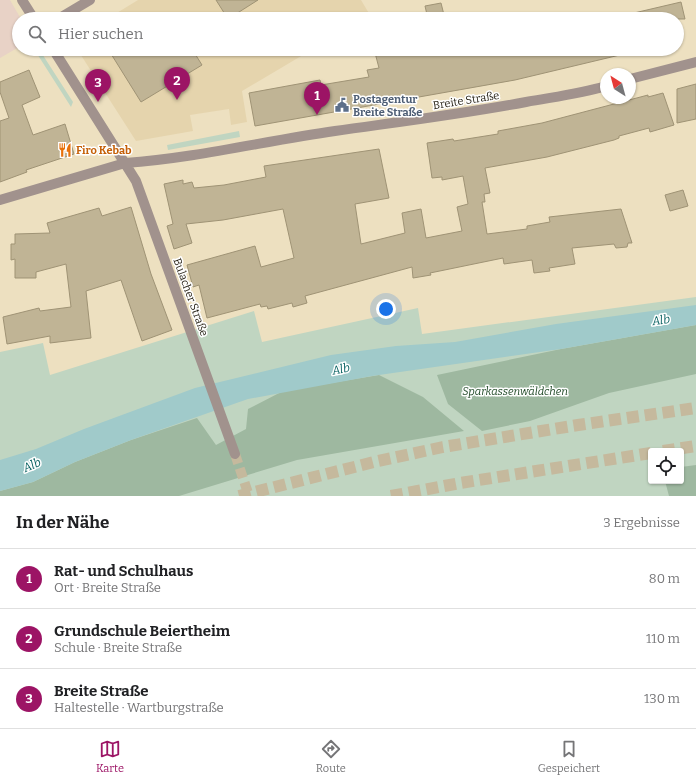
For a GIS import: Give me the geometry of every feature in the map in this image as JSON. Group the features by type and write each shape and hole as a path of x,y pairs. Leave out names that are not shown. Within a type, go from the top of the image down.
{"street":[{"path":"22,0 30,12"},
{"path":"70,12 90,0"},
{"name":"Bulacher Straße","path":"57,56 136,181 235,454"},
{"path":"636,77 696,62"},
{"name":"Breite Straße","path":"0,200 125,163 175,158 314,134 505,106 600,87"}],"shaded area":[{"path":"0,0 10,0 17,12 12,12 12,51 0,58"},
{"path":"138,0 361,0 368,12 118,12"},
{"path":"81,56 301,56 242,91 247,122 231,125 229,109 190,115 193,131 136,141"}],"green space":[{"path":"38,56 43,56 73,102 71,107"},
{"path":"239,131 240,137 168,150 167,145"},
{"path":"696,297 696,496 0,496 0,352 43,343 50,375 254,311 262,342 418,308 422,334"},
{"name":"Sparkassenwäldchen","path":"696,325 696,374 609,393 530,421 482,431 448,404 437,375 561,349"},
{"path":"379,375 423,397 464,431 297,460 179,496 0,496 0,491 33,482 75,462 131,440 197,418 216,445 246,429 248,409 283,391"},
{"path":"696,465 696,496 669,496 666,484 684,484 684,467"}],"water":[{"name":"Alb","path":"696,305 696,325 561,349 372,376 248,399 131,440 75,462 33,482 0,491 0,460 36,449 84,429 195,388 331,355 396,346 455,342 556,324"}],"building":[{"path":"216,0 258,0 239,12 224,12"},
{"path":"681,2 683,12 638,12"},
{"path":"441,3 443,12 426,12 425,6"},
{"path":"112,56 196,56 202,65 141,102"},
{"path":"376,56 616,56 515,80 255,126 249,93 320,80 321,85 369,77 367,70 379,68"},
{"path":"29,70 40,97 22,105 33,135 65,124 74,154 26,170 27,172 0,182 0,121 9,118 0,92 0,82"},
{"path":"696,84 696,119 677,123 677,89"},
{"path":"663,93 674,125 650,132 649,128 619,136 619,138 614,140 547,157 485,168 490,193 484,194 485,202 482,202 487,234 527,229 527,226 550,222 549,217 621,209 632,243 628,243 627,247 616,248 614,244 572,248 575,264 549,268 550,271 534,273 532,260 504,264 503,258 413,278 412,267 305,296 307,303 293,307 292,303 268,309 267,306 261,307 260,304 207,318 199,285 193,287 187,265 255,246 261,267 294,258 283,209 223,220 186,224 192,243 174,249 167,226 173,224 164,184 183,180 183,184 192,182 194,188 224,185 266,177 264,166 379,149 389,198 355,204 361,244 405,233 402,213 421,209 426,238 462,231 457,207 468,204 463,176 442,180 442,177 432,178 427,143 453,139 454,141 498,134 498,131 542,123 614,104 636,104 636,98 648,95 648,97"},
{"path":"683,190 688,206 670,211 665,195"},
{"path":"131,207 151,274 172,330 142,341 121,280 86,291 91,338 50,343 50,336 7,344 3,317 39,308 40,311 71,307 66,264 36,272 36,278 15,278 15,259 11,260 11,244 15,244 15,234 50,233 47,223 99,208 102,216"}],"tunnel":[{"path":"239,496 378,461 443,447 696,408"},
{"path":"683,448 696,446"},
{"path":"391,496 460,483 648,453"},
{"path":"235,454 249,496"}],"place":[{"name":"Grundschule Beiertheim","path":"177,100"},
{"name":"Breite Straße","path":"98,102"},
{"name":"Postagentur Breite Straße","path":"342,105"},
{"name":"Rat- und Schulhaus","path":"317,115"},
{"name":"Firo Kebab","path":"65,150"}]}
